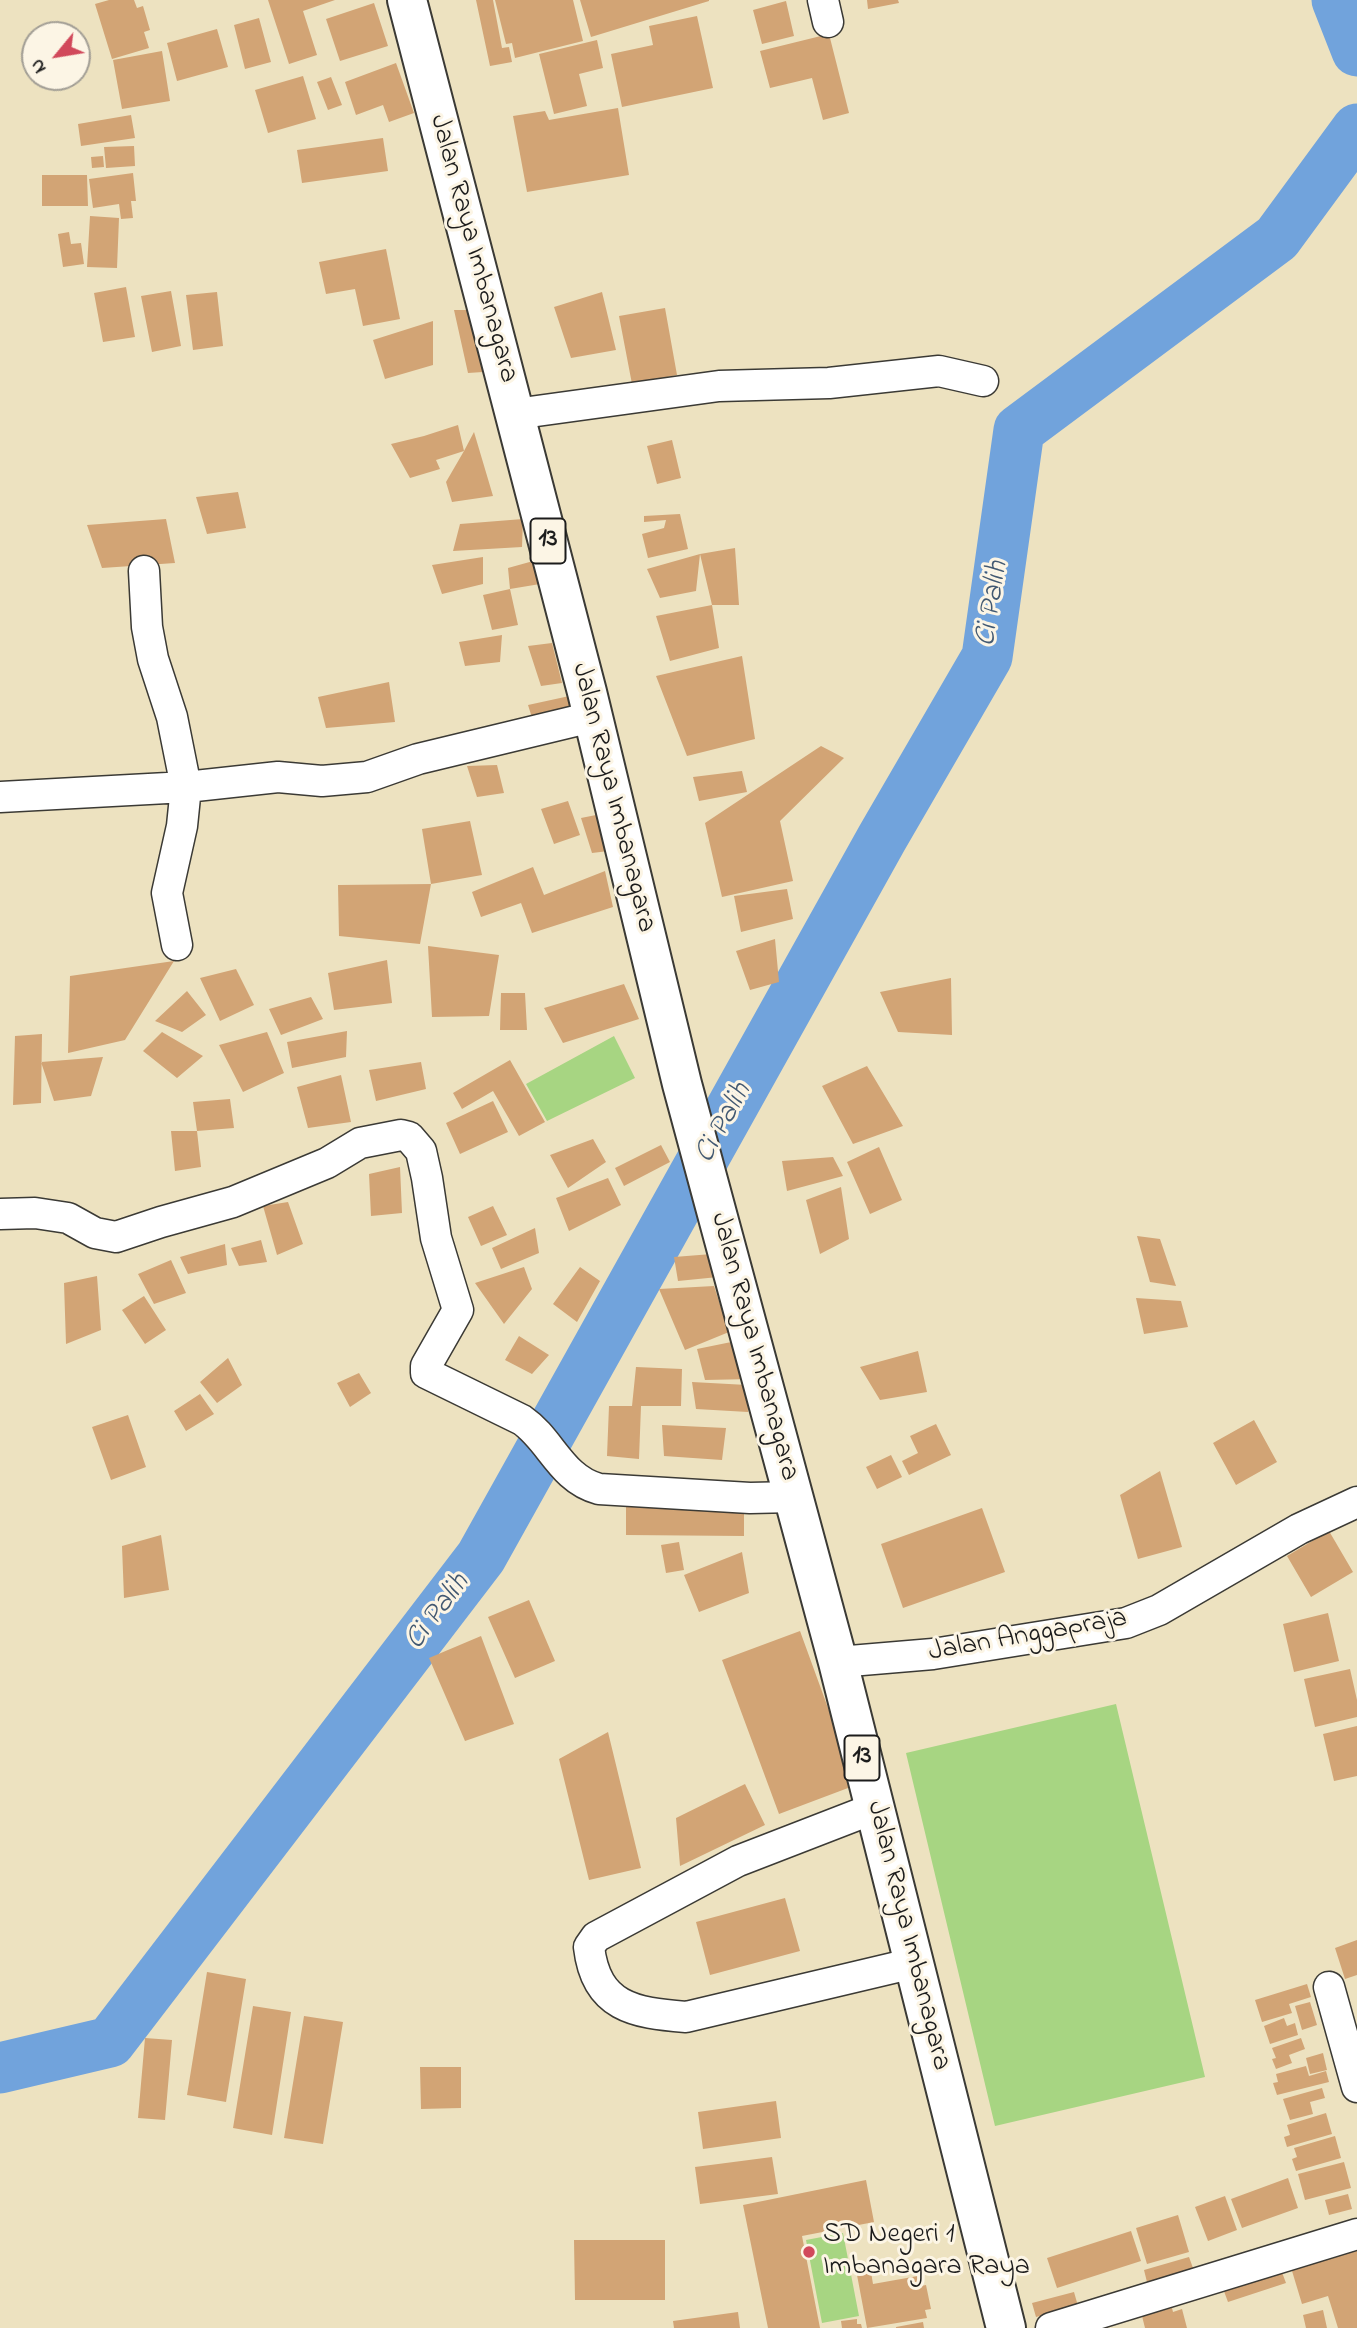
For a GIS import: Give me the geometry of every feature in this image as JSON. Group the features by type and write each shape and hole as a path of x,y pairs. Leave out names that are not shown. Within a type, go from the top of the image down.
{"highway":[{"name":"Jalan Raya Imbanagara","path":"407,0 592,717 682,1084 838,1662 1006,2328"}],"street":[{"path":"515,414 719,386 829,383 939,372 983,381"},
{"path":"144,572 153,659 172,717 186,787 182,826 167,893 177,945"},
{"path":"0,797 186,787 278,777 322,780 367,777 418,759 592,717"},
{"path":"0,1214 35,1213 68,1218 95,1233 116,1237 233,1202 327,1163 360,1143 401,1135 409,1137 421,1151 436,1238 458,1310 426,1366 426,1373 522,1420 536,1430 559,1463 586,1485 599,1489 750,1498 794,1497"},
{"name":"Jalan Anggapraja","path":"838,1662 933,1654 1126,1623 1159,1610 1299,1529 1357,1502"},
{"path":"875,1808 738,1861 679,1891 596,1937 589,1947 591,1964 605,1993 623,2006 652,2014 686,2017 914,1963"},
{"path":"1329,1987 1357,2087"},
{"path":"1051,2328 1357,2234"}],"green space":[{"path":"614,1036 635,1078 547,1121 526,1084"},
{"path":"1116,1704 1205,2077 995,2126 906,1753"},
{"path":"843,2233 859,2316 822,2323 806,2240"}],"building":[{"path":"109,0 134,0 137,8 143,6 150,30 144,32 149,48 112,59 95,4"},
{"path":"268,0 335,0 303,11 317,55 289,64"},
{"path":"476,0 493,0 502,48 509,47 512,62 490,66"},
{"path":"495,0 573,0 583,41 515,58 512,43 506,44"},
{"path":"580,0 709,0 709,1 591,37"},
{"path":"867,0 898,0 899,3 868,9"},
{"path":"786,1 794,36 762,44 753,10"},
{"path":"374,3 388,46 340,61 326,19"},
{"path":"697,16 713,88 622,107 611,54 653,45 649,26"},
{"path":"259,18 271,62 245,69 234,25"},
{"path":"217,29 228,67 177,81 167,43"},
{"path":"829,34 849,113 823,120 812,78 770,88 760,51"},
{"path":"597,40 603,68 579,74 587,106 554,114 539,54"},
{"path":"162,51 170,101 122,109 113,60"},
{"path":"396,63 414,113 389,122 383,105 356,115 345,82"},
{"path":"303,76 316,119 268,133 255,90"},
{"path":"331,77 342,105 328,110 317,82"},
{"path":"618,108 629,175 527,192 513,116 545,111 549,120"},
{"path":"131,115 135,138 81,146 78,124"},
{"path":"383,138 388,171 302,183 297,150"},
{"path":"134,146 135,166 106,168 104,147"},
{"path":"103,156 104,167 92,168 91,157"},
{"path":"133,173 136,201 131,201 133,218 121,219 119,204 93,208 89,179"},
{"path":"42,175 87,175 88,206 42,206"},
{"path":"90,216 119,218 117,268 87,267"},
{"path":"69,232 71,244 81,243 84,264 63,267 58,234"},
{"path":"386,249 400,319 363,326 355,289 326,294 319,262"},
{"path":"126,287 135,337 103,342 94,293"},
{"path":"171,291 181,346 152,352 141,296"},
{"path":"217,292 223,346 193,350 186,295"},
{"path":"602,292 616,350 571,358 554,307"},
{"path":"665,308 677,375 632,384 619,316"},
{"path":"454,310 484,310 498,371 468,373"},
{"path":"433,321 433,365 385,379 373,340"},
{"path":"458,425 464,451 436,460 440,469 410,478 391,444"},
{"path":"474,432 493,496 452,502 446,482"},
{"path":"672,440 681,478 657,484 647,446"},
{"path":"238,492 246,528 207,534 196,497"},
{"path":"680,514 688,549 648,558 642,534 664,528 666,520 644,522 644,516"},
{"path":"166,519 175,563 102,568 87,525"},
{"path":"523,519 522,547 453,551 460,524"},
{"path":"735,548 739,605 712,605 700,554"},
{"path":"700,554 696,591 660,598 647,569"},
{"path":"483,557 483,584 442,594 432,565"},
{"path":"544,558 546,583 510,589 508,568"},
{"path":"510,589 518,625 492,630 483,595"},
{"path":"712,605 719,648 670,661 656,616"},
{"path":"502,635 500,662 465,666 459,642"},
{"path":"552,643 562,683 541,686 528,646"},
{"path":"742,656 755,739 687,756 656,676"},
{"path":"389,682 395,722 326,728 318,697"},
{"path":"574,695 579,716 535,727 528,705"},
{"path":"821,746 844,758 780,821 793,881 722,897 705,823"},
{"path":"497,765 504,793 477,797 467,766"},
{"path":"742,771 747,792 699,801 693,777"},
{"path":"568,801 580,835 554,844 541,809"},
{"path":"606,813 617,850 592,853 581,818"},
{"path":"470,821 482,875 431,884 422,829"},
{"path":"533,867 544,895 605,871 613,907 532,933 521,903 481,917 472,892"},
{"path":"431,884 420,944 339,936 338,885"},
{"path":"787,889 793,919 741,932 734,896"},
{"path":"775,939 779,982 750,990 736,951"},
{"path":"428,946 499,955 489,1016 432,1017"},
{"path":"387,960 392,1003 334,1010 328,973"},
{"path":"174,961 125,1040 68,1053 70,976"},
{"path":"236,969 254,1005 220,1021 200,978"},
{"path":"951,978 952,1035 898,1032 880,992"},
{"path":"624,984 639,1019 563,1043 544,1008"},
{"path":"187,991 206,1015 182,1032 155,1021"},
{"path":"501,993 525,993 527,1030 500,1030"},
{"path":"311,997 323,1019 281,1035 269,1009"},
{"path":"347,1031 346,1057 292,1068 287,1042"},
{"path":"162,1032 203,1056 177,1078 143,1051"},
{"path":"267,1032 284,1073 243,1092 219,1045"},
{"path":"42,1034 41,1103 13,1105 15,1036"},
{"path":"103,1057 91,1096 54,1101 41,1062"},
{"path":"510,1060 545,1122 519,1136 493,1091 462,1109 453,1093"},
{"path":"421,1062 426,1089 376,1101 369,1070"},
{"path":"867,1066 903,1126 853,1144 822,1086"},
{"path":"341,1075 351,1122 308,1128 297,1087"},
{"path":"230,1099 234,1128 197,1131 193,1102"},
{"path":"493,1101 508,1132 460,1154 446,1123"},
{"path":"171,1131 197,1131 201,1167 175,1171"},
{"path":"593,1139 606,1162 568,1188 550,1155"},
{"path":"661,1145 670,1162 624,1186 615,1168"},
{"path":"879,1147 902,1200 870,1214 847,1162"},
{"path":"833,1157 843,1176 787,1191 782,1161"},
{"path":"400,1167 402,1213 371,1216 369,1174"},
{"path":"608,1178 621,1205 569,1231 556,1198"},
{"path":"841,1187 849,1239 820,1254 806,1200"},
{"path":"288,1202 303,1244 277,1255 263,1206"},
{"path":"493,1206 507,1235 481,1246 468,1217"},
{"path":"535,1228 539,1253 501,1269 492,1248"},
{"path":"1137,1236 1160,1239 1176,1286 1150,1282"},
{"path":"261,1240 267,1262 239,1266 231,1248"},
{"path":"225,1244 227,1265 188,1274 180,1257"},
{"path":"712,1254 718,1277 678,1281 674,1257"},
{"path":"171,1260 186,1293 154,1304 138,1274"},
{"path":"524,1267 532,1289 504,1324 475,1283"},
{"path":"580,1267 600,1281 577,1322 553,1304"},
{"path":"97,1276 101,1330 66,1344 64,1283"},
{"path":"714,1286 729,1332 685,1350 659,1289"},
{"path":"144,1296 166,1330 145,1344 122,1310"},
{"path":"1136,1298 1181,1301 1188,1327 1144,1334"},
{"path":"519,1336 549,1355 532,1374 505,1360"},
{"path":"746,1339 752,1379 705,1380 697,1349"},
{"path":"918,1351 927,1392 880,1400 860,1367"},
{"path":"228,1358 242,1385 217,1403 200,1382"},
{"path":"636,1367 682,1369 681,1406 641,1406 639,1459 607,1456 609,1406 632,1406"},
{"path":"359,1373 371,1393 350,1407 337,1383"},
{"path":"692,1382 747,1385 748,1412 696,1409"},
{"path":"200,1394 214,1414 186,1431 174,1411"},
{"path":"128,1415 146,1467 111,1480 92,1427"},
{"path":"1254,1420 1277,1462 1236,1485 1213,1443"},
{"path":"936,1424 951,1455 909,1475 902,1461 918,1453 910,1436"},
{"path":"662,1425 726,1428 722,1460 664,1456"},
{"path":"891,1455 902,1477 877,1489 866,1467"},
{"path":"1160,1471 1182,1547 1138,1559 1120,1495"},
{"path":"626,1500 744,1501 744,1536 626,1535"},
{"path":"982,1508 1005,1572 903,1608 881,1544"},
{"path":"1329,1531 1353,1572 1311,1597 1287,1556"},
{"path":"161,1535 169,1590 124,1598 122,1546"},
{"path":"679,1542 684,1570 666,1573 661,1545"},
{"path":"742,1552 749,1593 699,1612 684,1575"},
{"path":"529,1600 555,1661 515,1678 488,1617"},
{"path":"1328,1613 1339,1661 1294,1672 1283,1624"},
{"path":"800,1631 856,1785 779,1814 722,1660"},
{"path":"481,1636 514,1724 465,1741 429,1658"},
{"path":"1350,1669 1357,1700 1357,1717 1315,1727 1304,1679"},
{"path":"1357,1726 1357,1776 1334,1781 1323,1734"},
{"path":"608,1732 641,1868 589,1880 559,1759"},
{"path":"745,1784 765,1825 680,1866 676,1818"},
{"path":"785,1898 800,1951 710,1975 696,1922"},
{"path":"1357,1940 1357,1975 1345,1979 1335,1948"},
{"path":"207,1972 246,1979 226,2102 187,2095"},
{"path":"1307,1984 1311,1997 1289,2004 1292,2013 1262,2022 1255,2000"},
{"path":"1310,2002 1317,2025 1302,2030 1295,2006"},
{"path":"253,2006 291,2012 272,2135 233,2128"},
{"path":"304,2016 343,2022 323,2144 284,2138"},
{"path":"1284,2018 1287,2026 1295,2023 1298,2035 1270,2044 1264,2026"},
{"path":"145,2038 172,2040 165,2120 138,2118"},
{"path":"1301,2038 1305,2049 1289,2055 1292,2063 1276,2069 1272,2048"},
{"path":"1323,2053 1327,2070 1310,2074 1306,2058"},
{"path":"1306,2066 1309,2076 1326,2071 1329,2082 1277,2095 1273,2083 1278,2082 1276,2074"},
{"path":"420,2067 461,2067 461,2108 421,2109"},
{"path":"1322,2088 1325,2098 1310,2102 1313,2114 1290,2120 1283,2099"},
{"path":"776,2101 781,2138 703,2149 698,2112"},
{"path":"1326,2113 1332,2134 1287,2147 1284,2137 1290,2135 1287,2125"},
{"path":"1335,2136 1341,2158 1296,2171 1292,2159 1297,2157 1294,2148"},
{"path":"772,2157 778,2194 700,2204 695,2167"},
{"path":"1344,2162 1351,2188 1305,2200 1298,2174"},
{"path":"1288,2178 1298,2208 1242,2228 1231,2199"},
{"name":"SD Negeri 1 Imbanagara Raya","path":"866,2180 874,2222 802,2236 820,2328 768,2328 743,2205"},
{"path":"1348,2194 1352,2209 1329,2215 1325,2200"},
{"path":"1225,2196 1237,2230 1208,2241 1195,2207"},
{"path":"1178,2215 1189,2252 1147,2264 1136,2228"},
{"path":"1131,2231 1141,2261 1057,2288 1047,2258"},
{"path":"574,2240 665,2240 665,2300 575,2300"},
{"path":"1357,2240 1357,2328 1338,2328 1328,2296 1302,2304 1289,2261"},
{"path":"1189,2257 1193,2268 1147,2282 1144,2270"},
{"path":"1280,2267 1286,2283 1228,2302 1222,2286"},
{"path":"871,2272 873,2284 918,2276 921,2286 926,2285 931,2309 925,2310 927,2318 867,2328 857,2275"},
{"path":"1074,2292 1078,2306 1036,2317 1032,2303"},
{"path":"1172,2308 1173,2312 1182,2309 1187,2328 1145,2328 1142,2316"},
{"path":"1323,2310 1327,2328 1306,2328 1303,2315"},
{"path":"738,2312 740,2328 674,2328 673,2321"},
{"path":"857,2319 857,2324 861,2324 862,2328 842,2328 841,2321"},
{"path":"923,2322 924,2328 896,2328 896,2327"}],"waterway":[{"name":"Ci Palih","path":"1337,0 1357,51"},
{"name":"Ci Palih","path":"0,2068 110,2042 481,1557 882,838 987,657 1019,430 1277,238 1357,129"}],"place":[{"name":"SD Negeri 1 Imbanagara Raya","path":"809,2252"}]}
